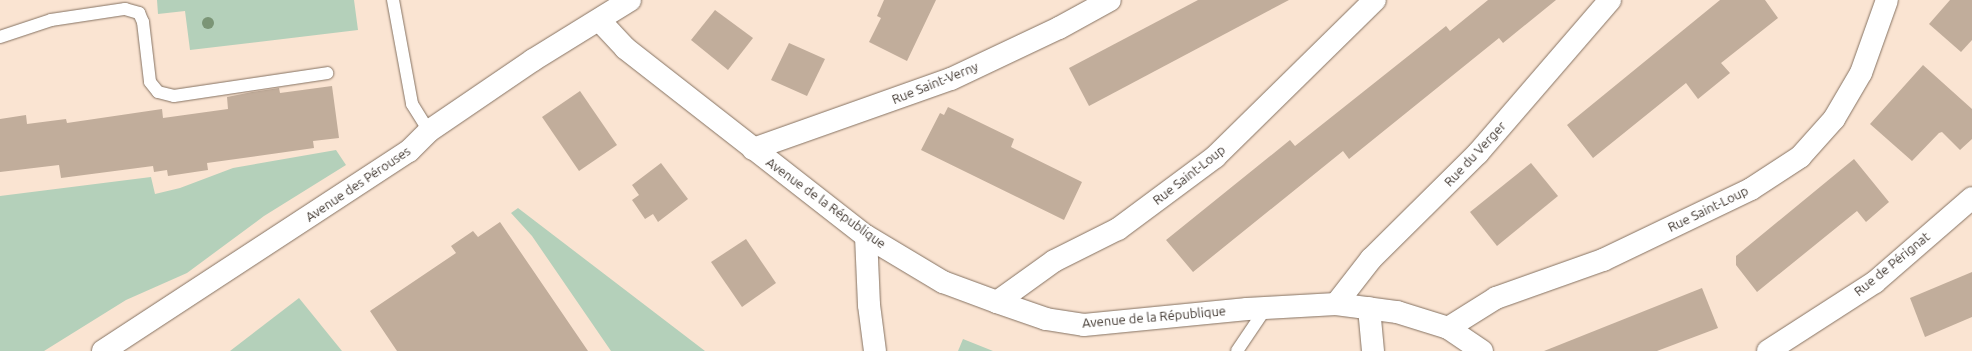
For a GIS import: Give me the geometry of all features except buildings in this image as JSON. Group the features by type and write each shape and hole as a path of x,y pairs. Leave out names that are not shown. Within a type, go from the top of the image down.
{"street":[{"name":"Avenue des Pérouses","path":"103,351 409,151 429,131 533,60 600,21 630,0"},
{"name":"Rue Saint-Verny","path":"753,149 950,79 1060,28 1110,0"},
{"name":"Rue Saint-Loup","path":"997,302 1054,261 1118,230 1215,157 1375,0"},
{"name":"Rue du Verger","path":"1336,304 1370,259 1478,154 1610,0"},
{"name":"Rue Saint-Loup","path":"1448,328 1496,298 1603,260 1716,206 1751,188 1800,156 1834,119 1861,72 1887,0"},
{"name":"Avenue de la République","path":"600,21 625,48 866,236 944,282 997,302 1046,319 1084,325 1266,308 1336,304 1397,312 1448,328 1482,351"},
{"name":"Rue de Pérignat","path":"1768,351 1874,282 1972,198"},
{"path":"866,236 869,306 875,351"},
{"path":"1369,308 1373,351"}],"lane":[{"path":"393,0 412,104 429,131"},
{"path":"0,37 51,20 125,8 139,13 143,22 150,82 158,92 174,96 327,73"},
{"path":"1237,351 1266,308"}],"green space":[{"path":"157,0 354,0 358,30 190,50 185,11 158,14"},
{"path":"336,150 346,165 264,216 187,273 126,300 44,351 0,351 0,196 151,177 155,194 180,188 233,168"},
{"path":"518,208 705,351 611,351 532,236 511,213"},
{"path":"299,298 342,351 230,351"},
{"path":"963,339 993,351 958,351"}]}
